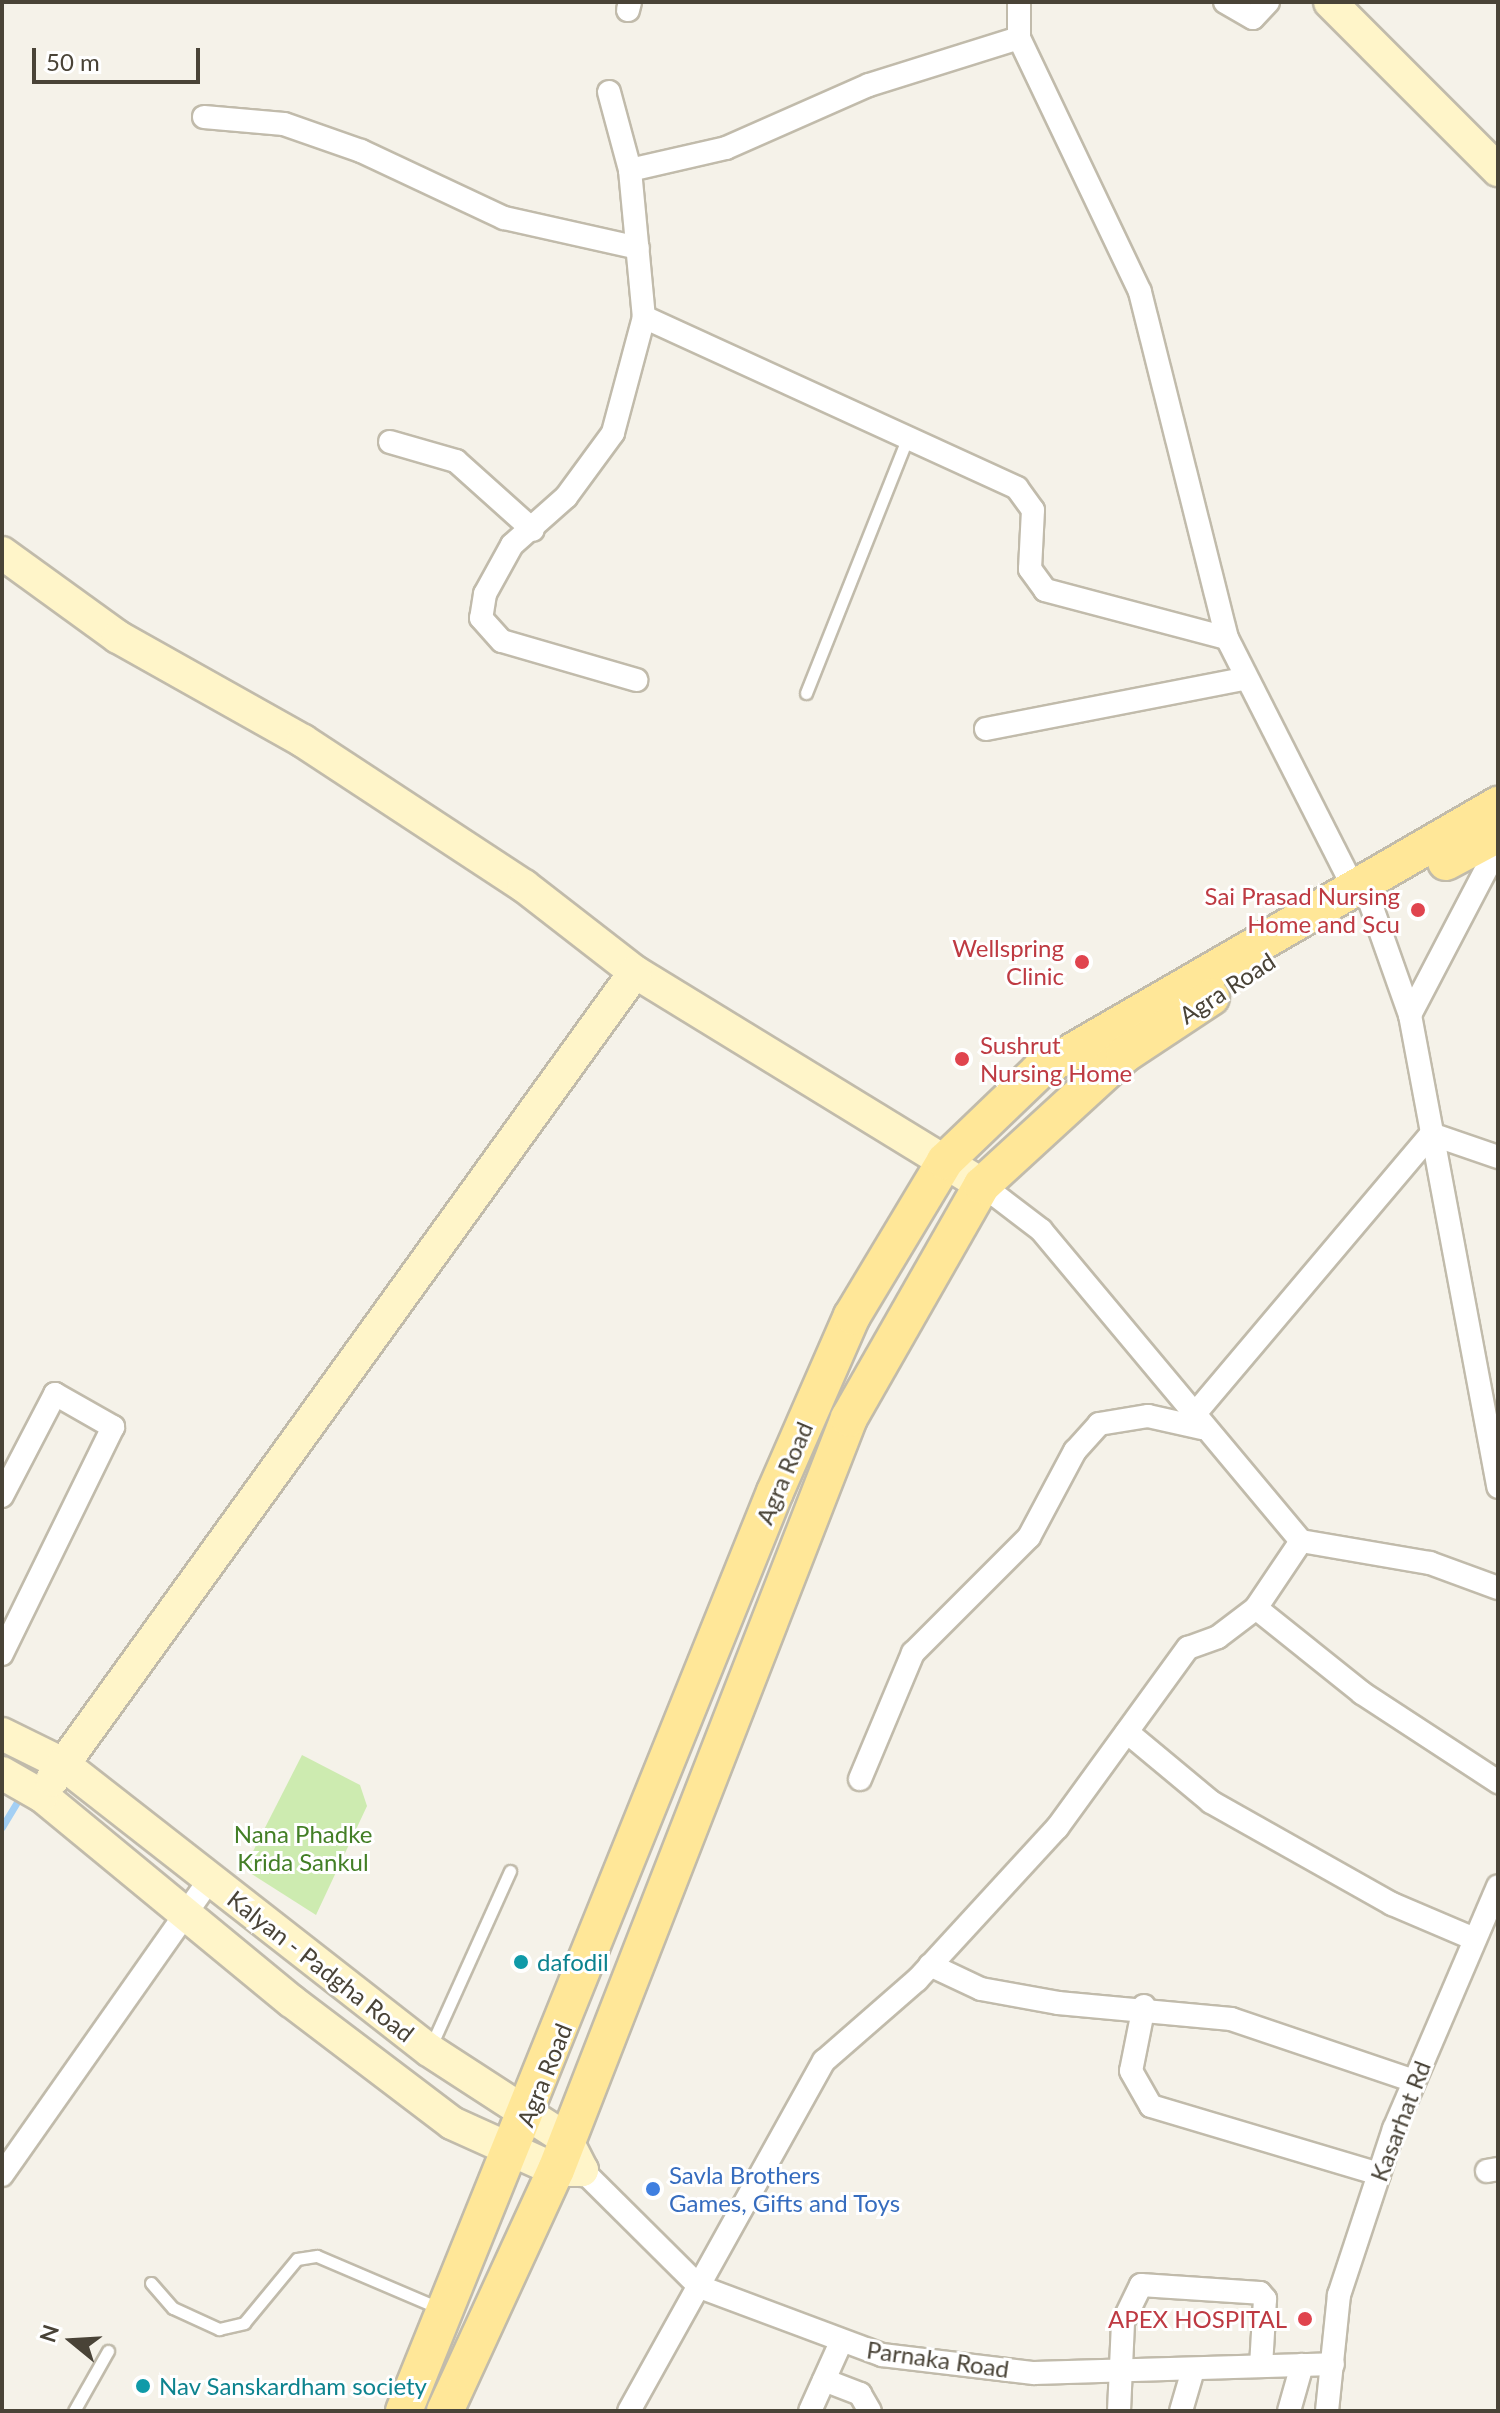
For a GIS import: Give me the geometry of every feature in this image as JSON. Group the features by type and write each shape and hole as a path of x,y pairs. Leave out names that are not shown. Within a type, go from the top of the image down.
{"main road":[{"name":"Agra Road","path":"445,2411 568,2160 849,1418 982,1185 1125,1054 1498,805"},
{"name":"Agra Road","path":"404,2411 529,2114 787,1465 852,1316 945,1161 1039,1071 1362,895 1498,834"}],"street":[{"path":"1019,2 1019,38 1140,292 1227,638 1243,679 1362,895 1410,1015 1498,1487"},
{"path":"1225,2 1253,18 1268,2"},
{"path":"1330,2 1498,170"},
{"path":"630,170 726,148 869,85 1019,38"},
{"path":"609,92 630,170 644,317 613,433 533,530 512,545 485,594 481,618 488,632 636,680"},
{"path":"204,117 284,124 361,151 504,218 638,248"},
{"path":"644,317 1026,496 1033,510 1030,569 1045,590 1227,638"},
{"path":"390,442 456,461 533,530"},
{"path":"2,553 118,637 303,741 524,886 635,972 982,1185 1041,1230 1198,1422 1301,1541 1430,1563 1498,1588"},
{"path":"986,729 1243,679"},
{"path":"1410,1015 1498,847"},
{"path":"42,1796 635,972"},
{"path":"1431,1134 1498,1157"},
{"path":"1198,1422 1431,1134"},
{"path":"2,1496 55,1394 113,1427 2,1654"},
{"path":"860,1779 913,1653 1029,1537 1075,1451 1099,1424 1148,1416 1198,1422"},
{"path":"629,2411 824,2061 930,1965 1057,1828 1188,1648 1218,1637 1256,1608 1301,1541"},
{"path":"1256,1608 1362,1693 1498,1782"},
{"path":"1127,1732 1211,1802 1392,1904 1474,1939"},
{"name":"Kalyan - Padgha Road","path":"2,1734 63,1764 320,1968 429,2050 529,2114 568,2160"},
{"name":"Kalyan - Padgha Road","path":"2,1773 42,1796 291,2001 452,2123 512,2153 568,2160"},
{"path":"2,2175 210,1879"},
{"name":"Kasarhat Rd","path":"1327,2411 1339,2295 1414,2081 1474,1939 1492,1916 1498,1886"},
{"path":"930,1965 981,1989 1058,2003 1141,2006 1231,2019 1414,2081"},
{"path":"291,2001 320,1968"},
{"path":"1141,2006 1131,2071 1151,2106 1379,2174"},
{"name":"Parnaka Road","path":"568,2160 700,2287 841,2342 1034,2373 1123,2373 1333,2364"},
{"path":"1119,2411 1123,2322 1141,2285 1260,2293 1265,2299 1261,2366"},
{"path":"810,2411 841,2342"},
{"path":"1289,2411 1302,2365"},
{"path":"1181,2411 1193,2370"},
{"path":"824,2380 860,2394 870,2411"}],"lane":[{"path":"806,693 906,442"},
{"path":"429,2050 510,1871"},
{"path":"151,2283 173,2308 219,2329 244,2323 297,2259 317,2256 446,2311"},
{"path":"74,2411 108,2351"}],"green space":[{"name":"Nana Phadke Krida Sankul","path":"302,1755 360,1785 367,1806 316,1915 244,1869"}],"waterway":[{"path":"2,1827 20,1797"}],"place":[{"name":"Sai Prasad Nursing Home and Scu","path":"1418,910"},
{"name":"Wellspring Clinic","path":"1082,962"},
{"name":"Sushrut Nursing Home","path":"962,1059"},
{"name":"dafodil","path":"521,1962"},
{"name":"Savla Brothers Games, Gifts and Toys","path":"653,2189"},
{"name":"APEX HOSPITAL","path":"1305,2319"},
{"name":"Nav Sanskardham society","path":"143,2386"}]}
